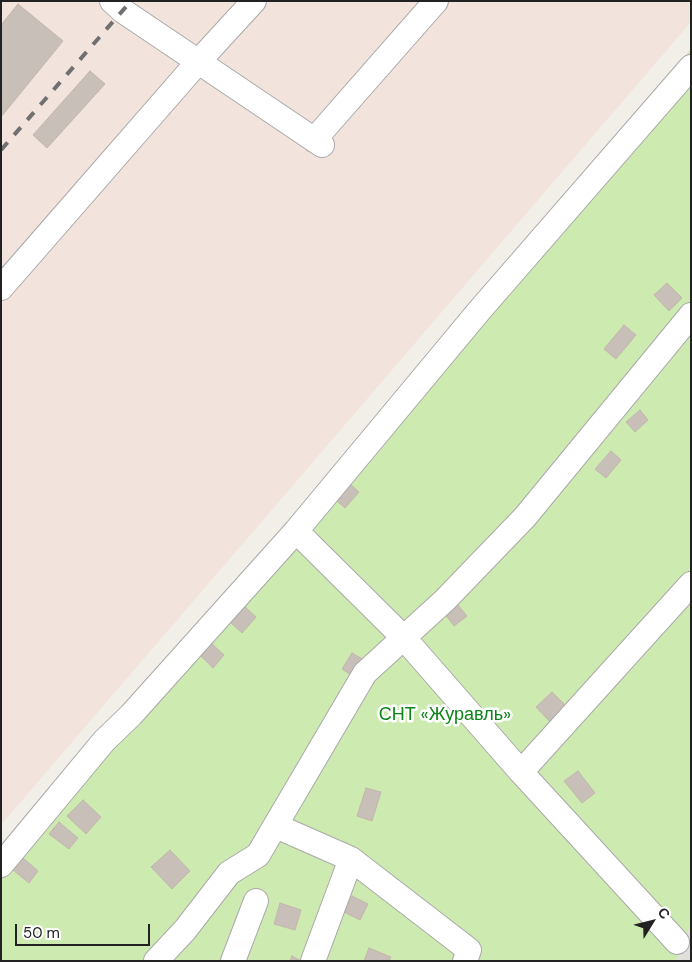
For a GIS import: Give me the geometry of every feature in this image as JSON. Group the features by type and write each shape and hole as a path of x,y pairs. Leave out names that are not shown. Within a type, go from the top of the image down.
{"street":[{"path":"112,1 123,11 318,142 436,1"},
{"path":"1,288 198,62 254,1"},
{"path":"1,865 104,740 131,714 296,531 486,304 691,67"},
{"path":"156,961 185,930 229,873 258,855 365,673 445,600 525,516 691,315"},
{"path":"296,531 404,638 521,772 677,942"},
{"path":"521,772 691,584"},
{"path":"276,826 351,859 469,950 465,961"},
{"path":"313,961 351,859"},
{"path":"234,961 256,901"}],"shaded area":[{"path":"1,1 691,1 691,22 1,825"},
{"path":"691,924 691,961 676,961"}],"green space":[{"name":"СНТ «Журавль»","path":"691,49 691,924 676,961 1,961 1,856"}],"building":[{"path":"18,4 63,41 1,117 1,25"},
{"path":"90,71 105,84 47,148 33,135"},
{"path":"667,283 682,298 669,311 654,295"},
{"path":"624,325 636,335 616,359 604,349"},
{"path":"640,410 648,420 635,432 626,422"},
{"path":"611,451 621,460 606,478 595,469"},
{"path":"350,484 359,492 345,508 336,500"},
{"path":"457,604 467,616 454,626 445,614"},
{"path":"244,606 256,617 242,633 230,622"},
{"path":"211,643 224,655 213,668 200,655"},
{"path":"352,653 366,661 356,678 342,669"},
{"path":"552,692 569,709 553,725 536,707"},
{"path":"578,771 595,793 582,803 564,781"},
{"path":"366,788 381,792 372,821 357,816"},
{"path":"83,800 101,817 86,834 67,816"},
{"path":"59,822 78,838 69,849 49,834"},
{"path":"170,850 190,871 172,889 151,867"},
{"path":"23,858 38,871 29,883 13,870"},
{"path":"352,896 368,904 360,920 344,912"},
{"path":"280,903 301,910 295,930 274,924"},
{"path":"369,948 391,957 389,961 364,961"},
{"path":"292,956 301,961 290,961"}],"railway":[{"path":"1,150 131,1"}]}
